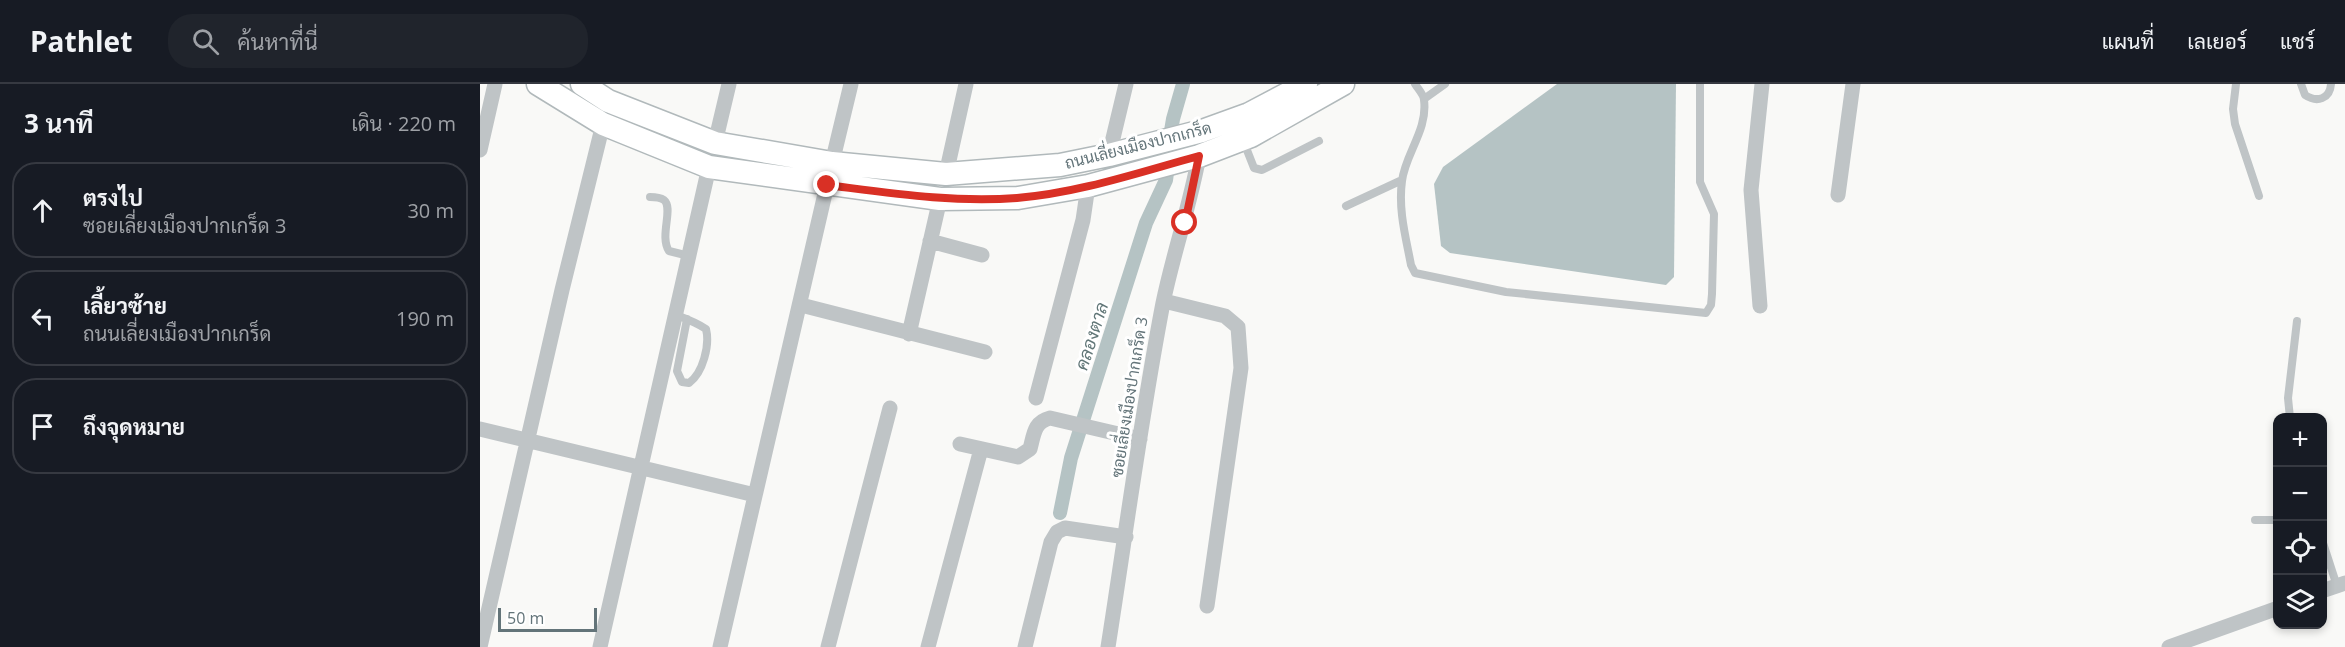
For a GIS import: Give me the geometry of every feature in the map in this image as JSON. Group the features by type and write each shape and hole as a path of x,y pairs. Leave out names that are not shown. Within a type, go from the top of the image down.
{"main road":[{"name":"ถนนเลี่ยงเมืองปากเกร็ด","path":"538,84 603,124 709,167 830,174 946,174 1060,165 1109,155 1221,124 1249,114 1306,84"},
{"name":"ถนนเลี่ยงเมืองปากเกร็ด","path":"582,84 608,101 715,143 830,174 940,200 1018,198 1088,186 1199,156 1242,139 1343,84"}],"street":[{"path":"480,150 495,84"},
{"path":"715,143 729,84"},
{"path":"720,647 851,84"},
{"path":"946,174 966,84"},
{"path":"1109,155 1126,84"},
{"path":"1760,306 1751,190 1762,84"},
{"path":"1838,195 1853,84"},
{"path":"480,647 603,124"},
{"name":"ซอยเลี่ยงเมืองปากเกร็ด 3","path":"1108,647 1164,301 1190,201 1199,156"},
{"path":"600,647 641,468 681,317 689,256 709,167"},
{"path":"1036,398 1083,220 1088,186"},
{"path":"909,334 940,200"},
{"path":"930,241 982,255"},
{"path":"1164,301 1225,316 1238,327 1241,368 1207,606"},
{"path":"801,305 909,334 985,351"},
{"path":"828,647 890,408"},
{"path":"960,444 1011,457 1024,454 1030,448 1035,426 1042,420 1050,418 1140,440"},
{"path":"480,429 755,495"},
{"path":"928,647 981,449"},
{"path":"1025,647 1052,542 1057,532 1065,528 1126,537"},
{"path":"2176,646 2273,610"}],"lane":[{"path":"1415,84 1424,99 1421,130 1410,153 1402,180 1401,210 1415,273 1506,292 1706,313 1711,306 1712,294 1714,214 1700,182 1700,84"},
{"path":"1424,99 1445,84"},
{"path":"2236,84 2233,109 2235,124 2259,196"},
{"path":"2301,84 2305,95 2312,99 2326,97 2330,94 2331,84"},
{"path":"1242,139 1254,168 1257,170 1263,170 1319,141"},
{"path":"1346,206 1402,180"},
{"path":"650,197 666,201 668,208 665,245 669,251 689,256"},
{"path":"681,317 706,329 708,337 697,375 689,383 682,382 677,371 681,317"},
{"path":"2290,413 2288,398 2297,321"},
{"path":"2255,520 2273,520"},
{"path":"2327,552 2341,584"}],"shaded area":[{"path":"1557,84 1676,84 1674,277 1666,285 1450,253 1441,246 1434,184 1443,167"}],"waterway":[{"name":"คลองตาล","path":"1171,131 1183,84"},
{"name":"คลองตาล","path":"1060,513 1071,458 1146,223 1167,173"}],"route":[{"path":"827,185 940,200 1018,198 1088,186 1199,156 1185,223"}]}
